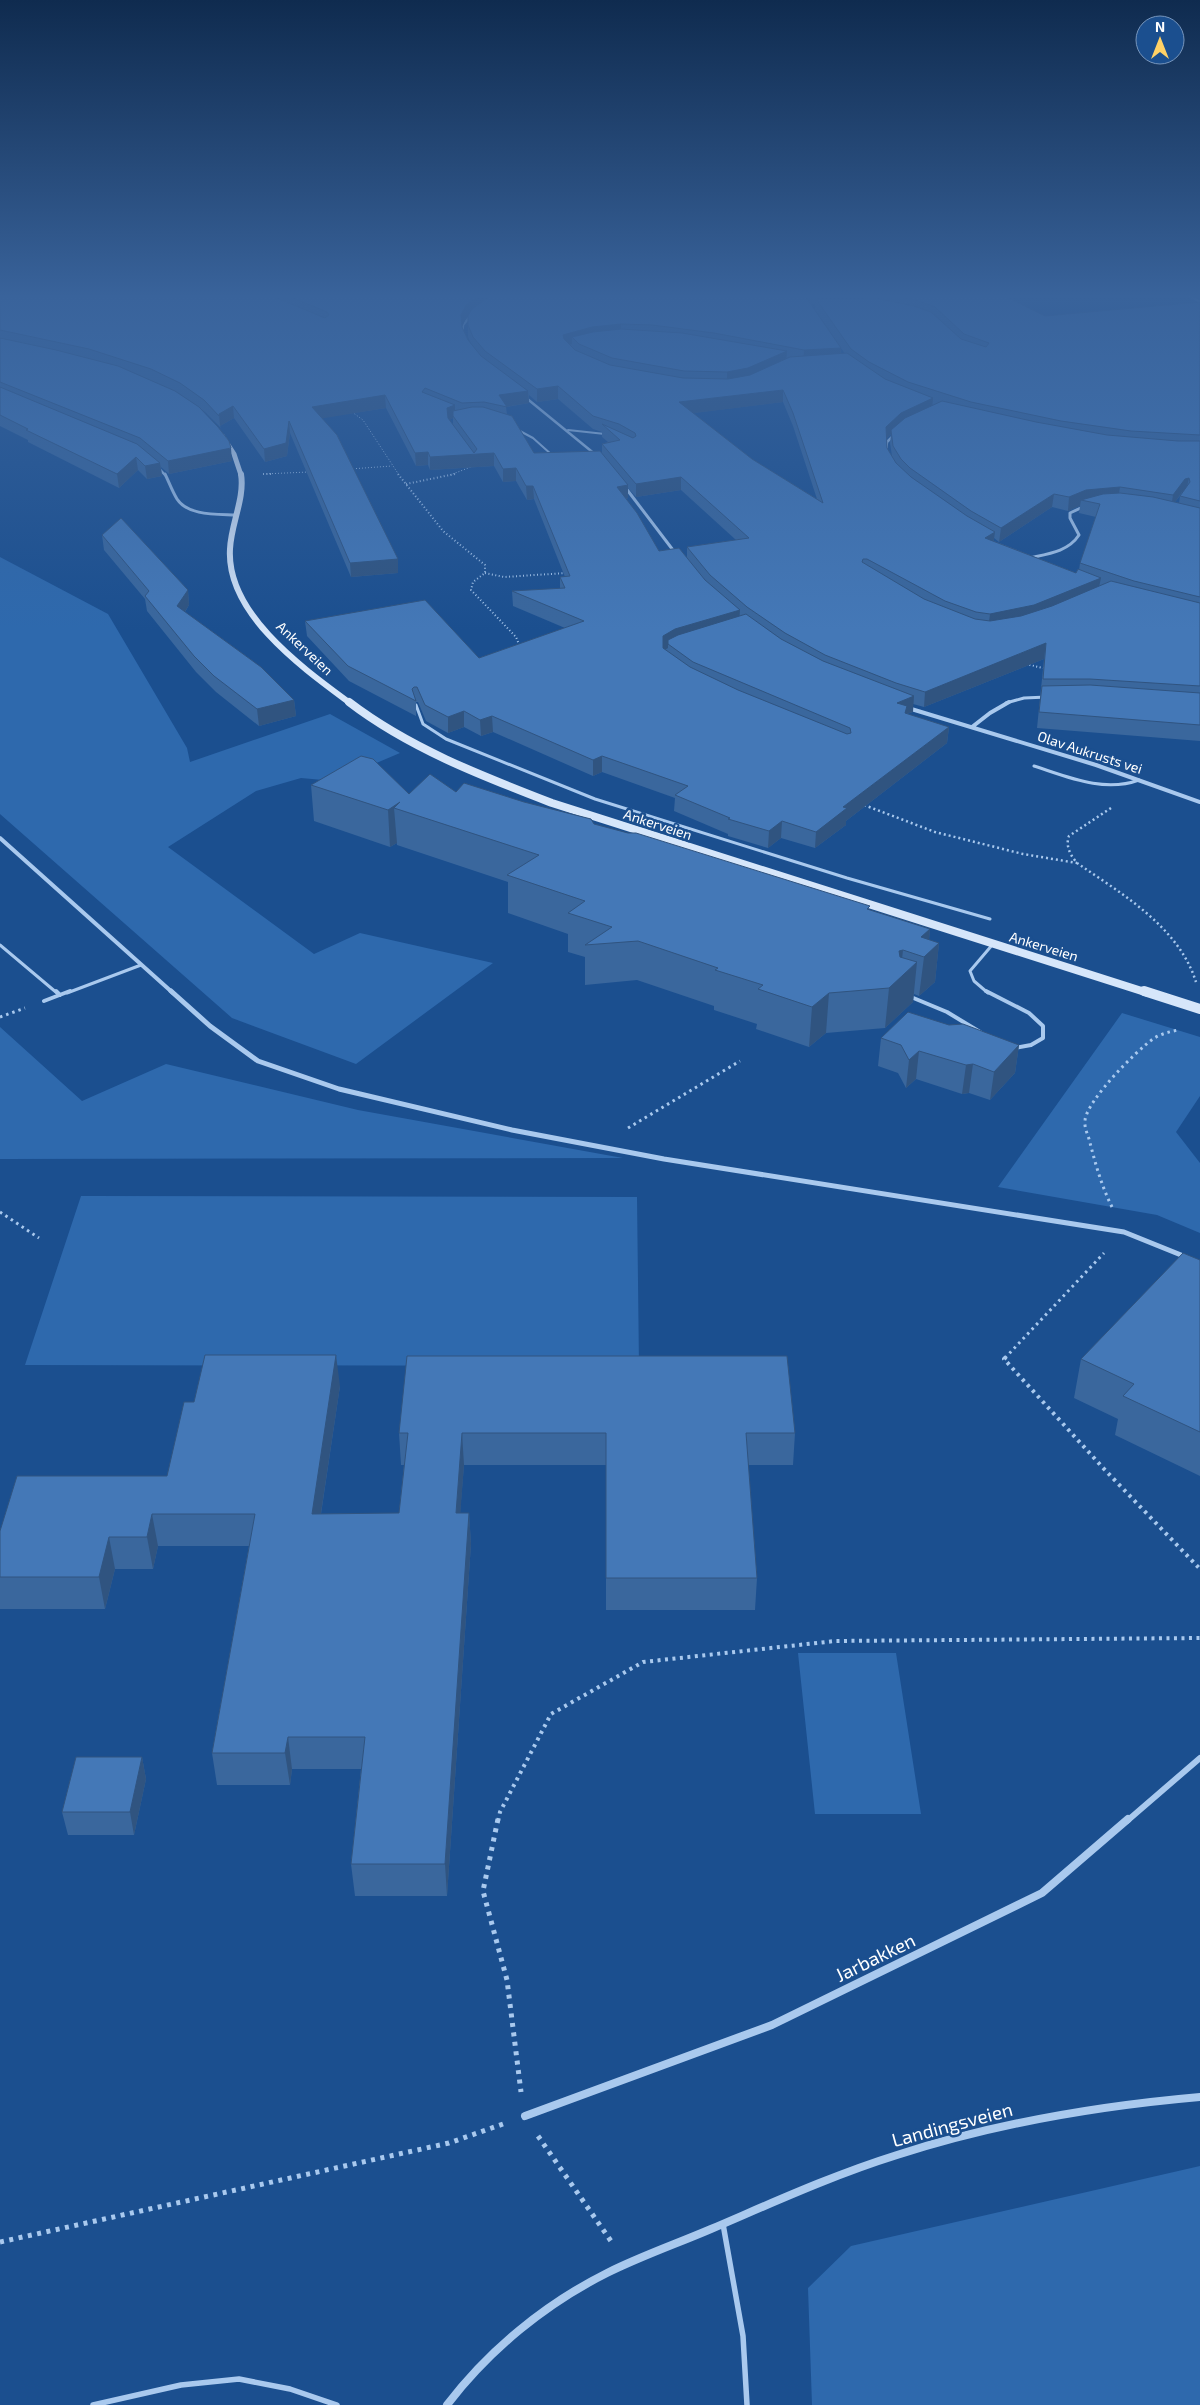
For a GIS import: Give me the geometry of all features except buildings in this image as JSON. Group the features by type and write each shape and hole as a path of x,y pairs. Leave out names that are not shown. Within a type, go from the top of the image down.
{"main road":[{"name":"Ankerveien","path":"218,430 233,451 242,476 242,486 229,549 231,570 237,590 253,615 315,678 379,724 463,767 555,804 645,835 1200,1008"}],"street":[{"path":"534,405 568,430 603,461"},
{"path":"887,456 887,442 902,428"},
{"path":"154,464 166,474 180,504 186,508 207,513 236,515"},
{"path":"621,482 682,561"},
{"path":"1035,562 1026,559 1052,553 1074,544 1079,535 1070,518 1070,513 1075,509 1090,505"},
{"path":"972,727 1000,704 1026,698 1052,697"},
{"name":"Olav Aukrusts vei","path":"905,707 1139,780 1200,802"},
{"path":"0,838 2,843 210,1026 258,1061 339,1089 512,1130 598,1146 1124,1232 1192,1259"},
{"name":"Jarbakken","path":"525,2116 772,2025 1042,1893 1200,1758"},
{"name":"Landingsveien","path":"447,2405 479,2367 527,2324 576,2290 629,2264 855,2169 986,2130 1065,2113 1140,2101 1200,2097"}],"lane":[{"path":"513,427 533,438 554,456"},
{"path":"568,430 583,430 609,435"},
{"path":"416,705 423,724 446,739 595,799 847,878 990,919"},
{"path":"1034,766 1091,783 1116,787 1130,785 1139,780"},
{"path":"993,944 970,971 971,979 996,998 1038,1020 1044,1027 1043,1038 1031,1045 1016,1048 1009,1047"},
{"path":"0,945 60,995"},
{"path":"44,1001 141,965"},
{"path":"906,996 947,1012 984,1035"},
{"path":"723,2224 734,2274 742,2330 747,2405"},
{"path":"94,2405 181,2385 239,2380 290,2389 336,2405"}],"path":[{"path":"348,409 363,420 392,466 443,531 456,543 482,561 486,570 485,573"},
{"path":"406,484 473,468 476,466 475,463"},
{"path":"345,469 392,466"},
{"path":"242,476 317,471"},
{"path":"517,652 520,647 516,637 471,590 473,582 485,573 504,577 570,573"},
{"path":"1024,663 1056,670"},
{"path":"1150,784 1069,836 1067,841 1068,848 1071,856 1077,863 1145,913 1167,934 1188,959 1195,973 1196,983 1194,988"},
{"path":"861,804 935,832 1023,854 1077,863"},
{"path":"1183,1030 1164,1033 1152,1039 1111,1080 1090,1106 1085,1121 1099,1183 1124,1232 1004,1359 1105,1470 1200,1569"},
{"path":"598,1146 740,1061"},
{"path":"0,1212 39,1238"},
{"path":"629,2264 604,2232 525,2116 507,1980 483,1891 500,1812 551,1714 643,1662 835,1641 1200,1638"},
{"path":"0,2242 449,2143 525,2116"}],"shaded area":[{"path":"0,557 108,614 187,748 190,762 330,714 400,753 334,781 301,778 256,791 168,847 314,954 360,933 493,963 356,1064 232,1018 0,814"},
{"path":"1122,1013 1200,1037 1200,1096 1176,1132 1200,1163 1200,1233 1157,1215 998,1187"},
{"path":"0,1027 82,1101 166,1064 358,1110 623,1158 0,1159"},
{"path":"81,1196 637,1197 639,1366 25,1365"},
{"path":"798,1653 896,1653 921,1814 815,1814"},
{"path":"1200,2166 1200,2405 812,2405 808,2288 851,2246"}]}
